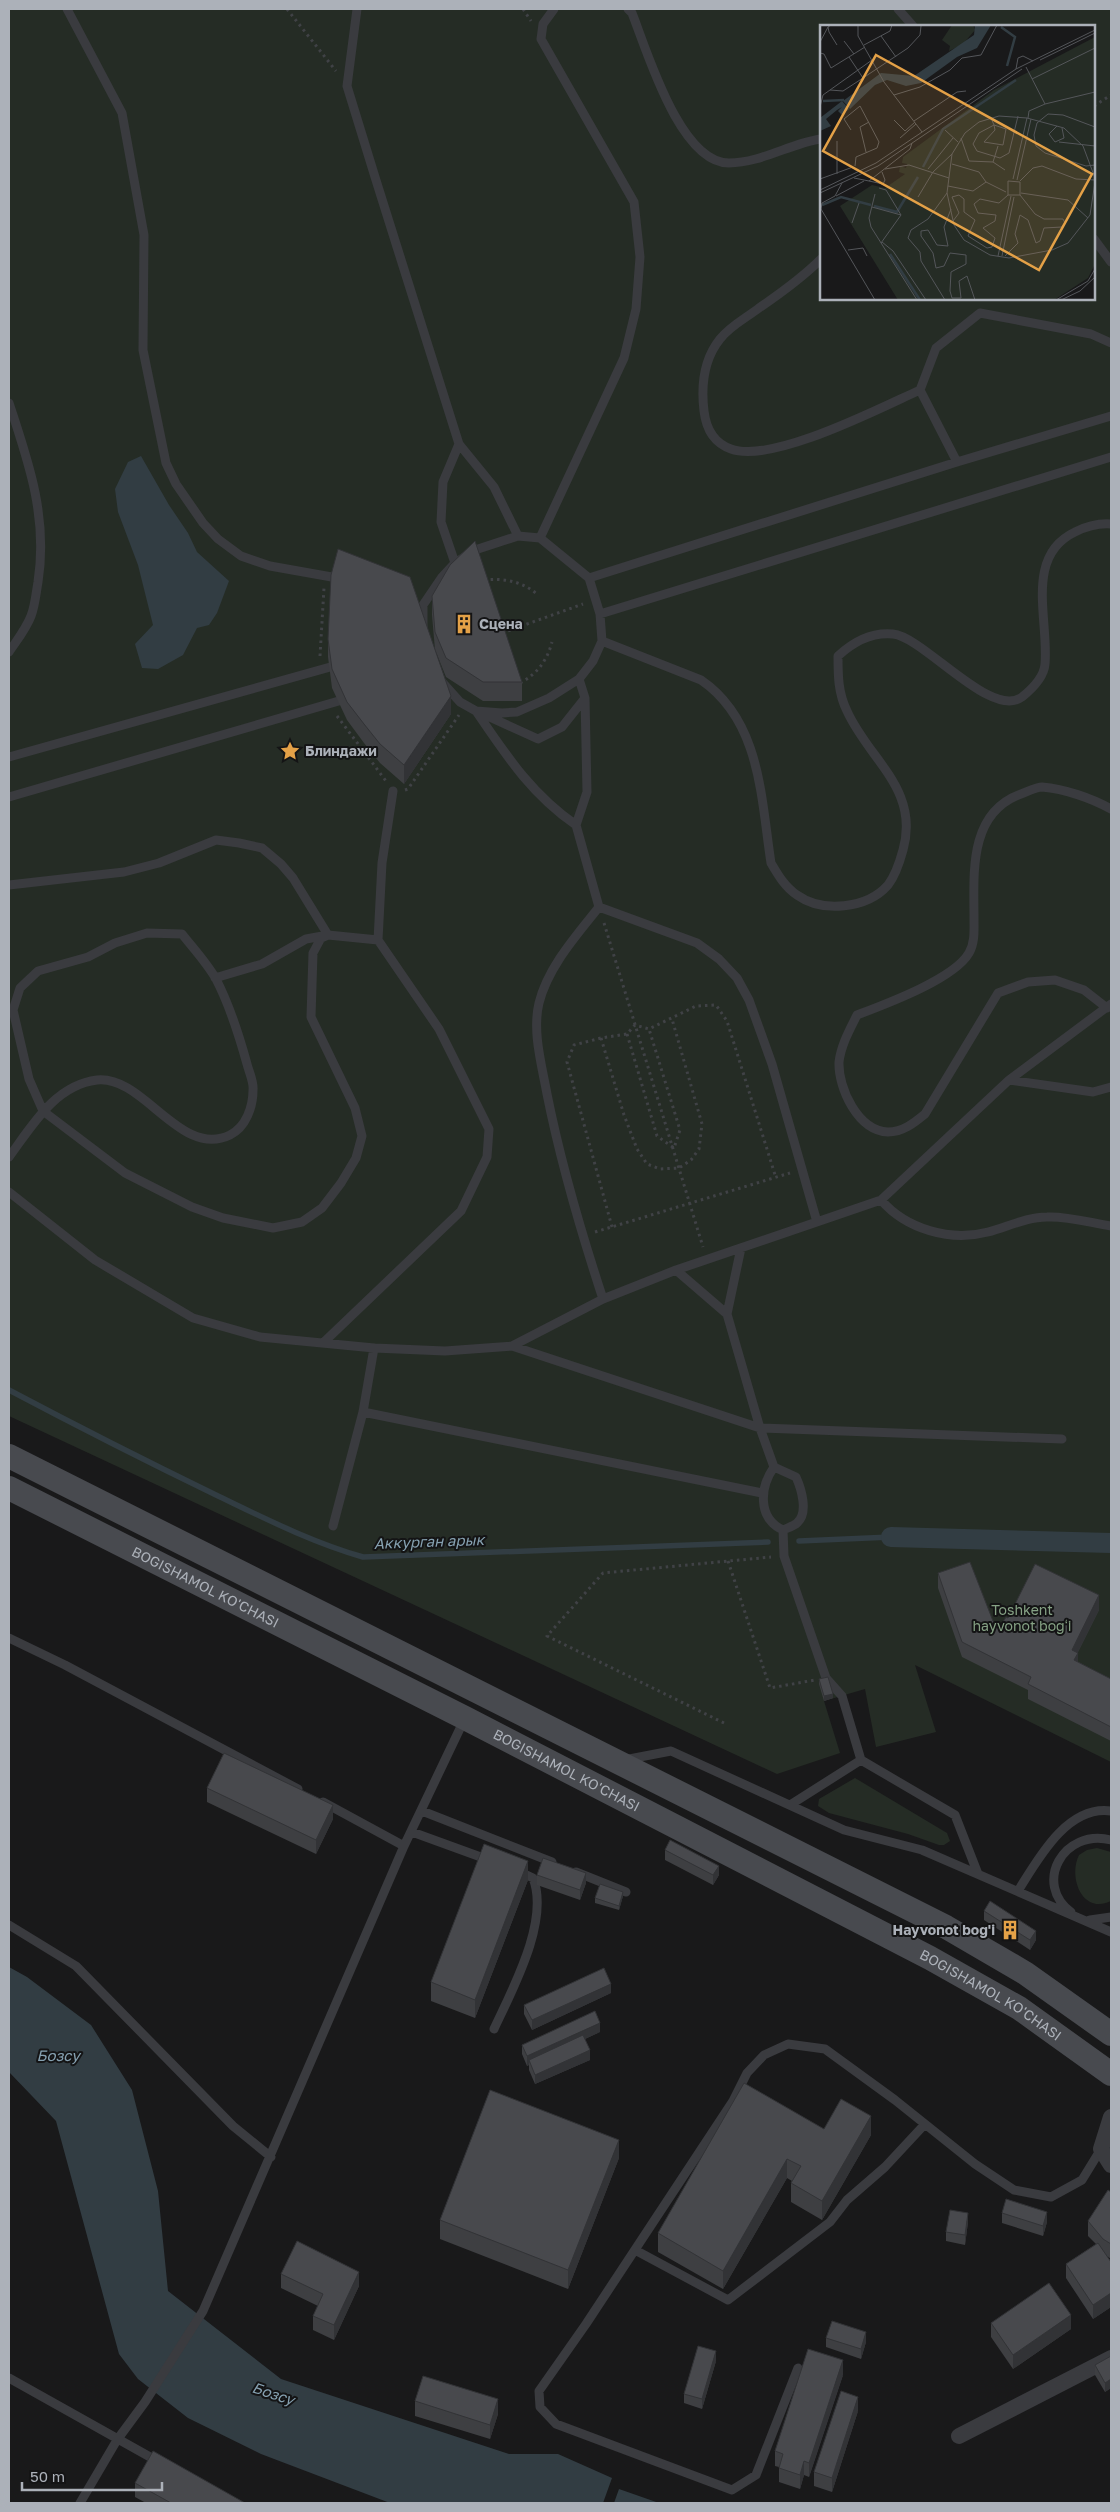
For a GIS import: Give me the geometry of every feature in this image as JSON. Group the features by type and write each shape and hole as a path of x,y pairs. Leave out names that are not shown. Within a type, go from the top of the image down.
{"main road":[{"name":"BOGISHAMOL KO'CHASI","path":"9,1456 986,1948 1025,1973 1111,2034"},
{"name":"BOGISHAMOL KO'CHASI","path":"9,1488 465,1718 964,1976 1019,2008 1111,2074"},
{"path":"169,1568 183,1560 182,1542"}],"street":[{"path":"1111,2117 1101,2149 1111,2165"},
{"path":"959,2436 1111,2358"}],"lane":[{"path":"67,9 122,113 144,235 143,350 166,463 176,484 203,523 218,539 241,556 270,566 350,580"},
{"path":"357,9 347,86 459,444 494,487 518,536"},
{"path":"540,538 624,358 636,309 640,257 634,202 541,39 543,24 554,9"},
{"path":"628,9 632,13 673,115 695,145 710,156 729,163 820,139"},
{"path":"898,9 912,25"},
{"path":"1095,240 1111,262"},
{"path":"820,261 800,279 731,328 719,340 705,369 703,400 709,431 717,442 732,450 746,451 798,442 920,390 936,348 980,313 1092,334 1111,343"},
{"path":"920,390 957,462"},
{"path":"9,404 27,457 40,517 42,556 31,616 22,634 9,652"},
{"path":"589,578 957,462 1111,416"},
{"path":"455,563 441,522 443,482 459,444"},
{"path":"600,614 1111,456"},
{"path":"602,641 701,680 716,690 742,727 754,755 770,863 778,877 792,891 809,902 826,907 846,906 862,901 887,886 903,850 907,825 903,803 894,783 847,712 838,686 838,656 854,642 875,636 894,634 913,642 949,670 990,696 1003,699 1019,699 1037,684 1045,665 1044,574 1053,548 1065,537 1093,524 1111,524"},
{"path":"476,711 502,714 517,712 549,698 579,679 593,662 602,641 600,614 589,578 540,538 518,536 475,550 455,563 442,577 423,605 423,642 430,674 466,705 476,711 538,739 562,726 585,698"},
{"path":"414,602 423,605"},
{"path":"414,645 423,642"},
{"path":"9,757 347,663"},
{"path":"579,679 585,698 587,792 576,825 599,907"},
{"path":"9,797 355,696"},
{"path":"476,711 521,777 552,808 576,825"},
{"path":"9,1192 94,1260 193,1318 260,1338 324,1342 374,1348 445,1351 512,1346 603,1300 676,1270 881,1200 1009,1080 1109,1006 1084,990 1055,980 1028,982 998,993 925,1114 912,1124 898,1131 886,1132 865,1122 848,1098 840,1079 840,1061 844,1044 857,1015 904,997 964,961 971,951 974,937 974,867 978,841 991,814 1011,797 1041,787 1076,794 1111,809"},
{"path":"324,1342 461,1211 487,1157 489,1129 439,1030 378,940 382,863 393,790"},
{"path":"9,885 124,872 159,863 216,840 239,843 262,848 280,864 293,878 328,935"},
{"path":"599,907 697,943 724,963 737,978 749,1000 772,1064 817,1222"},
{"path":"599,907 551,974 538,1012 542,1071 554,1129 583,1236 603,1300"},
{"path":"9,1156 44,1111 68,1089 83,1082 111,1080 123,1085 159,1112 200,1138 221,1138 238,1130 248,1116 254,1088 232,1013 215,978 182,934 147,933 115,943 88,958 38,971 20,988 13,1010 29,1079 44,1111 125,1173 192,1207 223,1218 263,1227 283,1227 310,1218 322,1208 341,1183 356,1158 362,1136 355,1108 311,1017 313,953 321,938 328,935"},
{"path":"215,978 262,964 306,939 328,935 378,940"},
{"path":"1009,1080 1092,1092 1111,1087"},
{"path":"881,1200 906,1222 940,1232 961,1234 986,1232 1047,1217 1111,1226"},
{"path":"741,1248 727,1314 760,1428 774,1467 796,1477 801,1488 803,1514 798,1522 783,1530"},
{"path":"676,1270 727,1314"},
{"path":"512,1346 760,1428 1062,1439"},
{"path":"334,1526 363,1412 374,1348"},
{"path":"363,1412 762,1493"},
{"path":"774,1467 766,1479 762,1493 767,1516 774,1526 783,1530"},
{"path":"783,1530 784,1556 826,1678 842,1696 861,1760 956,1815 978,1874"},
{"path":"9,1638 65,1665 308,1795"},
{"path":"80,2503 117,2440 145,2402 203,2311 404,1846 465,1718"},
{"path":"616,1761 671,1751 844,1830 922,1850 1111,1932"},
{"path":"790,1805 861,1760"},
{"path":"317,1799 404,1846"},
{"path":"422,1811 561,1866"},
{"path":"1018,1891 1034,1866 1074,1819 1093,1811 1111,1811"},
{"path":"412,1832 494,1862"},
{"path":"1111,1840 1099,1837 1086,1838 1074,1843 1064,1851 1058,1862 1055,1874 1055,1888 1060,1900 1068,1910 1079,1917 1092,1920 1111,1917"},
{"path":"494,2029 526,1960 537,1908 533,1878 511,1868"},
{"path":"571,1870 626,1892"},
{"path":"9,1926 76,1966 233,2126 271,2157"},
{"path":"798,2368 756,2475 732,2490 556,2424 540,2407 539,2391 733,2101 747,2073 764,2055 788,2044 825,2049 926,2124 975,2164 1014,2190 1051,2197 1082,2180 1101,2149"},
{"path":"635,2250 728,2300 830,2222 847,2200 885,2167 926,2124"},
{"path":"9,2378 168,2467"}],"path":[{"path":"287,9 347,86"},
{"path":"1095,105 1111,95"},
{"path":"484,589 482,580 497,578 529,587 537,594"},
{"path":"498,634 596,600"},
{"path":"516,685 530,678 543,664 552,642"},
{"path":"393,790 408,789 466,705"},
{"path":"599,907 707,1260"},
{"path":"635,1025 649,1028 672,1019 696,1006 716,1005 727,1021 776,1178"},
{"path":"601,1038 624,1114 637,1149 647,1164 660,1169 679,1168 691,1160 699,1149 702,1124 672,1019"},
{"path":"612,1226 567,1062 574,1045 627,1034 635,1025"},
{"path":"649,1028 680,1130 674,1148"},
{"path":"627,1034 657,1136 674,1148"},
{"path":"583,1236 690,1202 801,1170"},
{"path":"724,1723 547,1636 603,1573 784,1556"},
{"path":"728,1561 770,1688 826,1678"}],"green space":[{"name":"Toshkent hayvonot bogʻi","path":"9,9 1111,9 1111,1762 915,1665 936,1732 876,1747 865,1689 824,1701 840,1753 777,1774 9,1416"},
{"path":"855,1778 947,1833 950,1841 944,1845 939,1845 908,1834 829,1813 818,1806 819,1799"},
{"path":"1097,1848 1111,1852 1111,1901 1101,1904 1092,1903 1085,1898 1080,1891 1075,1873 1079,1855 1087,1850"}],"water":[{"path":"141,456 169,505 188,533 197,552 229,581 217,613 209,625 197,628 183,655 158,669 142,668 135,644 153,625 138,565 118,512 115,489 128,462"},
{"name":"Бозсу","path":"9,1967 27,1977 91,2025 132,2090 158,2191 168,2291 281,2379 509,2454 558,2454 612,2478 603,2503 390,2503 261,2454 188,2418 138,2379 119,2354 56,2121 9,2072"},
{"path":"619,2489 659,2503 614,2503"}],"building":[{"name":"Сцена","path":"475,541 522,682 483,682 446,658 435,632 432,596 450,565"},
{"path":"338,549 410,577 451,696 404,765 380,744 347,702 332,669 328,639 331,575"},
{"path":"970,1562 993,1621 1001,1625 1006,1617 1008,1618 1035,1564 1099,1595 1072,1650 1078,1653 1074,1660 1111,1679 1111,1727 1028,1684 1031,1677 962,1642 938,1573"},
{"path":"828,1677 833,1694 824,1696 819,1679"},
{"path":"224,1753 333,1805 316,1840 207,1788"},
{"path":"670,1840 719,1866 713,1875 665,1850"},
{"path":"484,1844 528,1861 475,2000 431,1982"},
{"path":"543,1858 586,1873 580,1890 537,1875"},
{"path":"600,1884 623,1892 619,1906 595,1898"},
{"path":"990,1901 1036,1931 1030,1940 984,1911"},
{"path":"604,1968 611,1984 532,2020 524,2005"},
{"path":"595,2011 600,2023 527,2056 522,2045"},
{"path":"583,2035 590,2050 535,2075 529,2060"},
{"path":"744,2083 824,2129 841,2099 871,2116 822,2201 791,2183 801,2166 787,2159 723,2271 658,2233"},
{"path":"490,2090 619,2140 568,2270 440,2220"},
{"path":"1108,2190 1111,2192 1111,2244 1103,2239 1088,2221"},
{"path":"1006,2199 1047,2212 1043,2226 1002,2213"},
{"path":"950,2210 968,2213 965,2235 946,2232"},
{"path":"297,2241 359,2272 334,2325 313,2316 323,2294 281,2274"},
{"path":"1098,2243 1111,2262 1111,2293 1093,2305 1066,2264"},
{"path":"1049,2283 1071,2315 1013,2355 991,2323"},
{"path":"832,2321 866,2332 861,2349 826,2338"},
{"path":"698,2346 716,2351 702,2399 684,2394"},
{"path":"808,2349 843,2360 809,2463 804,2461 800,2475 779,2468 783,2454 775,2451"},
{"path":"1111,2356 1111,2379 1105,2383 1095,2365"},
{"path":"423,2376 498,2399 490,2425 415,2401"},
{"path":"841,2391 858,2397 832,2478 814,2472"},
{"path":"153,2451 245,2503 171,2503 135,2483"}],"waterway":[{"name":"Аккурган арык","path":"9,1390 270,1521 306,1537 363,1557 768,1542"},
{"name":"Аккурган арык","path":"799,1541 891,1537"},
{"path":"891,1537 1111,1543"}],"place":[{"name":"Сцена","path":"464,624"},
{"name":"Блиндажи","path":"290,751"},
{"name":"Hayvonot bog'i","path":"1010,1930"}]}
